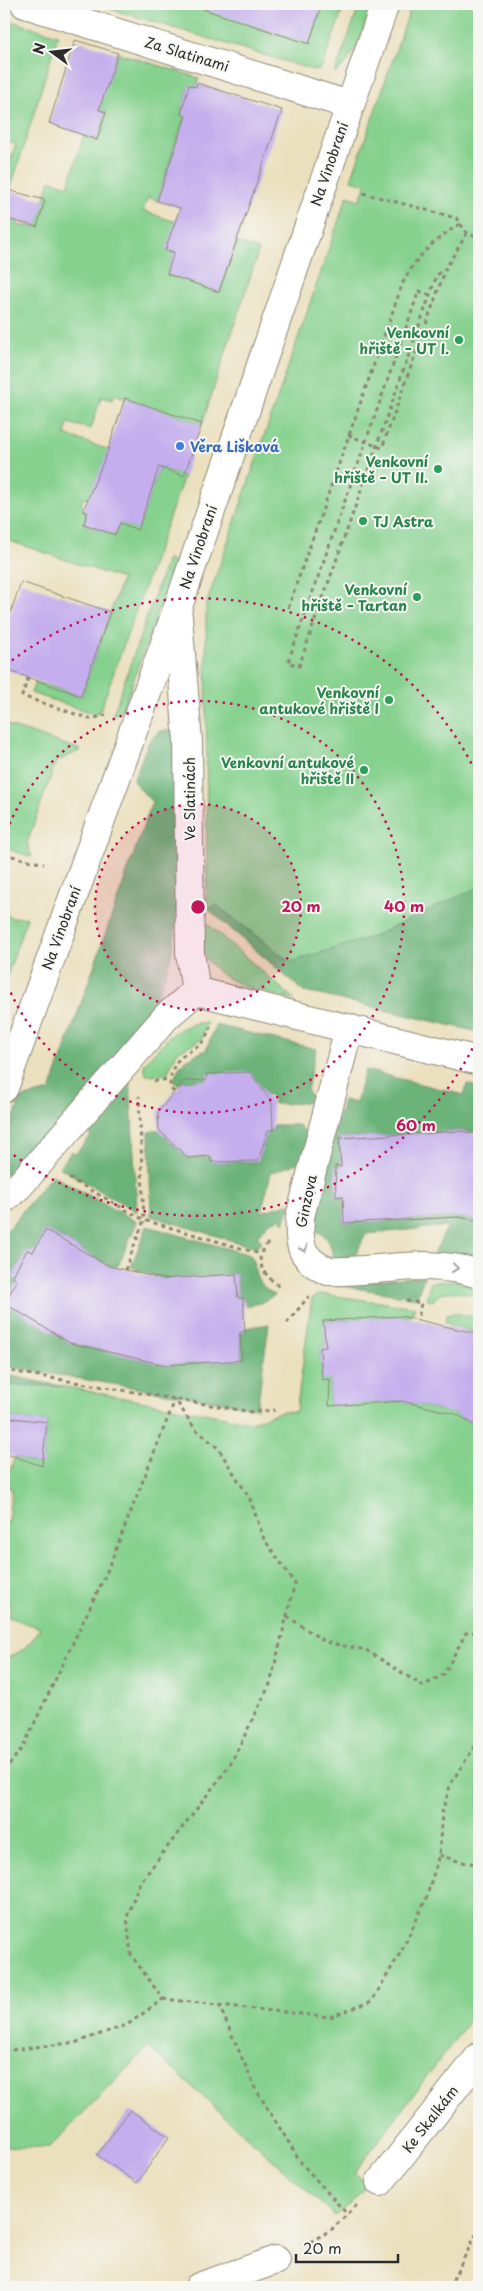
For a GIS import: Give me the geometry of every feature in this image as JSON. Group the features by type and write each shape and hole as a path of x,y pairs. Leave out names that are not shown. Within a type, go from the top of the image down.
{"street":[{"name":"Za Slatinami","path":"25,4 349,105"},
{"name":"Na Vinobraní","path":"4,1088 178,607 385,4"},
{"name":"Ve Slatinách","path":"178,607 188,742 190,953 196,991"},
{"path":"4,1199 19,1186 167,1016 196,991 479,1061"},
{"name":"Ginzova","path":"349,1028 300,1217 299,1235 302,1250 313,1266 328,1271 341,1272 431,1265 468,1270 479,1274"},
{"name":"Ke Skalkám","path":"380,2182 479,2056"},
{"path":"200,2287 276,2260"}],"path":[{"path":"363,193 456,218 467,233 479,238"},
{"path":"288,608 348,436 410,268 428,247 460,224"},
{"path":"348,436 382,448 446,268 467,233"},
{"path":"430,295 419,291 288,662 299,666 376,446 430,295 437,275 446,268"},
{"path":"28,678 22,696 90,719 106,715"},
{"path":"4,854 44,864"},
{"path":"174,1092 170,1088 170,1079 175,1064 188,1051 198,1048 204,1042 212,1020"},
{"path":"125,1270 144,1220 139,1092"},
{"path":"61,1173 144,1220 260,1254"},
{"path":"273,1238 260,1254 266,1277 280,1287"},
{"path":"4,1370 252,1412 275,1410"},
{"path":"163,1999 131,1955 127,1918 139,1884 230,1765 270,1684 295,1583 264,1539 250,1499 218,1448 195,1429 175,1399"},
{"path":"4,1771 23,1747 106,1574 175,1399"},
{"path":"287,1616 325,1642 366,1650 423,1686 444,1674 466,1633 479,1632"},
{"path":"4,2051 77,2042 128,2025 163,1999 330,2017 372,2001 402,1950 426,1899 438,1855 442,1812 451,1783 479,1740"},
{"path":"438,1855 461,1862 479,1864"},
{"path":"219,2005 255,2088 302,2164 347,2214"},
{"path":"276,2260 331,2230 380,2182"},
{"path":"450,2287 479,2229"}],"green space":[{"path":"94,4 257,4 251,25 309,44 322,4 345,4 322,67 317,71"},
{"path":"360,4 371,4 359,42 343,66 335,73"},
{"name":"TJ Astra","path":"412,4 479,4 479,1006 290,962 216,905 207,908 206,605 347,196 360,200 366,184 351,180"},
{"path":"4,19 58,35 4,210 4,180 16,144 4,141"},
{"path":"118,53 199,78 196,87 189,86 181,114 185,115 157,201 148,197 143,211 182,224 166,250 174,252 167,274 219,292 236,242 259,250 202,424 114,395 112,400 101,397 91,429 68,423 65,435 109,450 93,496 89,495 87,499 83,498 81,504 84,506 83,511 87,512 84,524 115,535 120,523 138,529 159,467 184,476 100,711 95,714 31,693 35,682 81,696 122,579 4,539 4,218 18,222 17,225 37,227 50,180 68,186 84,135 97,140 106,112 98,110"},
{"path":"167,559 175,562 126,701 120,712 112,717"},
{"path":"4,724 81,750 56,762 27,843 32,857 4,848"},
{"path":"159,731 170,731 177,739 178,897 175,933 168,967 150,1009 135,1034 117,1058 18,1168 7,1174 4,1173 4,1145 21,1098 50,1091 152,802 133,781 149,741"},
{"path":"479,887 479,1032 303,991 207,908 216,905 290,962 369,938"},
{"path":"7,914 12,918 27,917 4,985 4,924"},
{"path":"196,914 295,1000 241,985 217,971 208,961 202,949"},
{"path":"207,1022 202,1039 177,1052 167,1074 146,1075 144,1064 164,1042 187,1026"},
{"path":"216,1025 316,1049 307,1090 313,1099 306,1103 274,1104 272,1096 206,1074 207,1080 183,1081 177,1085 174,1082 178,1069 189,1058 206,1050"},
{"path":"365,1070 464,1095 467,1084 479,1087 479,1128 478,1132 461,1131 339,1138 341,1167 335,1167 336,1197 343,1197 344,1223 459,1217 479,1221 479,1261 431,1259 448,1226 366,1234 352,1262 333,1262 328,1240 320,1233 308,1229 343,1100 356,1103"},
{"path":"130,1080 137,1212 59,1167 72,1151 75,1154 91,1136 87,1132"},
{"path":"274,1125 298,1125 308,1134 302,1161 271,1173 261,1212 291,1203 284,1223 280,1218 270,1222 257,1236 262,1242 256,1248 151,1216 149,1132 159,1130 167,1133 167,1139 188,1158 210,1156 211,1162 258,1161 268,1130 273,1130"},
{"path":"52,1175 137,1222 118,1266 109,1266 46,1230 33,1252 27,1250 12,1277 17,1281 4,1302 4,1234"},
{"path":"147,1226 250,1255 259,1281 275,1295 260,1303 246,1306 243,1298 238,1298 236,1274 163,1279 131,1267"},
{"path":"424,1276 417,1298 336,1285"},
{"path":"455,1281 479,1286 479,1296 460,1292 448,1292 437,1296 433,1301 426,1299 431,1282"},
{"path":"321,1294 415,1307 412,1316 324,1321 326,1347 320,1348 322,1379 330,1379 329,1405 402,1401 456,1414 479,1428 479,2008 354,2173 368,2184 352,2202 335,2216 148,2047 50,2147 4,2147 4,1659 16,1654 25,1647 40,1628 8,1617 11,1605 4,1603 4,1523 8,1523 12,1489 4,1485 15,1457 39,1465 43,1458 47,1422 4,1417 4,1385 61,1386 251,1422 283,1411 296,1412 312,1298"},
{"path":"4,1303 70,1343 165,1365 242,1360 240,1333 245,1331 245,1328 269,1324 257,1408 4,1366"},
{"path":"453,1313 479,1317 479,1334 445,1323 447,1315"},
{"path":"4,1375 61,1386 4,1385"}],"building":[{"path":"204,4 322,4 309,44 203,9"},
{"path":"75,40 118,53 99,110 106,112 97,140 49,123"},
{"path":"197,83 282,110 219,292 167,274 174,252 165,250 180,208 157,201 186,116 181,114 189,85 196,87"},
{"path":"4,189 45,200 37,227 4,218"},
{"path":"125,398 202,424 184,476 159,467 138,530 120,523 115,535 84,524 87,512 83,511 108,450"},
{"path":"21,582 110,612 81,696 4,669 4,632"},
{"path":"250,1072 272,1103 273,1130 268,1130 258,1161 211,1162 210,1156 188,1158 159,1130 158,1112 183,1081 207,1080 206,1074"},
{"path":"461,1131 479,1135 479,1221 459,1217 344,1223 343,1196 336,1197 335,1166 341,1167 339,1138"},
{"path":"46,1230 109,1266 163,1279 236,1274 238,1298 243,1298 245,1331 240,1333 242,1360 165,1365 70,1343 4,1303 17,1281 12,1277 27,1250 33,1252"},
{"path":"401,1316 479,1334 479,1428 456,1414 402,1401 329,1406 330,1379 322,1380 320,1348 326,1347 323,1321"},
{"path":"4,1417 47,1422 42,1466 4,1453"},
{"path":"130,2110 169,2137 137,2183 97,2155"}],"place":[{"name":"Venkovní hřiště – UT I.","path":"459,340"},
{"name":"Věra Lišková","path":"180,446"},
{"name":"Venkovní hřiště – UT II.","path":"438,469"},
{"name":"TJ Astra","path":"363,521"},
{"name":"Venkovní hřiště – Tartan","path":"417,597"},
{"name":"Venkovní antukové hřiště I","path":"389,700"},
{"name":"Venkovní antukové hřiště II","path":"364,770"}]}
